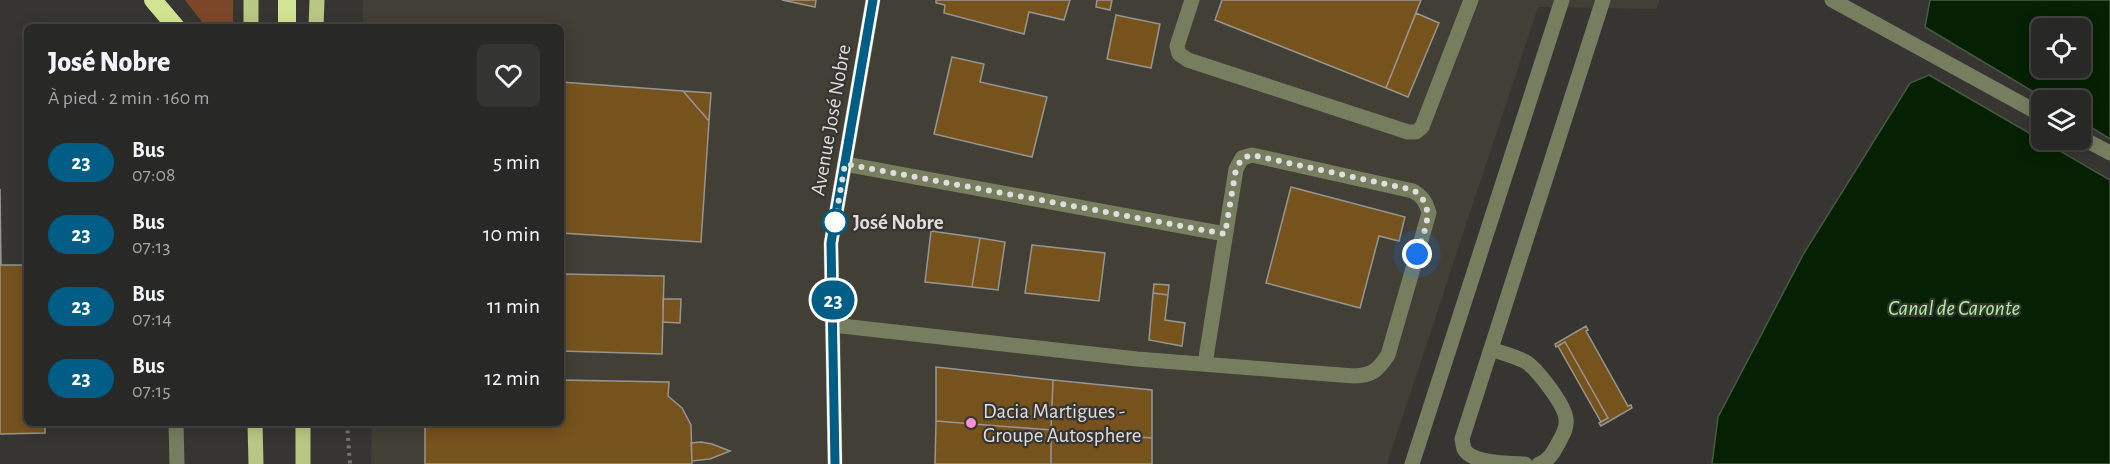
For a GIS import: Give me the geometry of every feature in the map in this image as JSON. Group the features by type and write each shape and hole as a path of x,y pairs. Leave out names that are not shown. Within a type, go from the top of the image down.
{"highway":[{"path":"153,0 173,24"},
{"path":"287,0 287,24"}],"main road":[{"path":"250,0 250,24"},
{"path":"316,0 316,24"},
{"path":"255,426 256,464"},
{"path":"303,426 303,464"}],"street":[{"name":"Avenue José Nobre","path":"836,464 831,243 873,0"},
{"path":"1192,0 1177,46 1179,54 1188,60 1408,132 1416,132 1422,127 1471,0"},
{"path":"1412,464 1562,0"},
{"path":"1525,464 1481,461 1464,450 1462,439 1603,0"},
{"path":"1832,0 2031,109"},
{"path":"2091,143 2110,153"},
{"path":"833,326 1204,364 1369,376 1380,368 1388,355 1429,213 1422,196 1413,190 1252,155 1242,158 1236,169 1204,364"},
{"path":"845,164 1225,234"},
{"path":"1491,349 1518,358 1537,371 1566,417 1566,429 1552,455 1546,462 1539,464"},
{"path":"177,426 177,464"}],"path":[{"path":"347,426 350,464"}],"shaded area":[{"path":"185,0 233,0 233,24 204,24"},
{"path":"363,0 1660,0 1656,9 1538,7 1387,464 371,464 372,426 564,426 564,24 363,24"}],"water":[{"path":"1930,0 2110,0 2110,139 2091,127 2091,90 2031,90 1925,27"},
{"name":"Canal de Caronte","path":"1929,75 2031,134 2031,150 2058,150 2110,180 2110,464 1712,464 1718,417 1804,253 1910,83"}],"building":[{"path":"782,0 816,0 815,7"},
{"path":"936,0 1070,0 1064,20 1029,12 1024,34 944,13 945,5 936,3"},
{"path":"1097,0 1112,0 1110,10 1096,7"},
{"path":"1222,0 1421,0 1386,88 1215,20"},
{"path":"1416,13 1439,23 1408,97 1386,88"},
{"path":"1116,15 1160,24 1151,68 1107,59"},
{"path":"952,57 984,64 980,82 1047,97 1032,157 934,134"},
{"path":"564,82 683,91 709,121 701,242 564,233"},
{"path":"683,91 711,93 709,121"},
{"path":"1291,187 1405,217 1399,241 1379,236 1360,308 1266,283"},
{"path":"0,189 1,265 24,265 24,426 45,426 45,433 0,434"},
{"path":"931,231 980,238 972,287 925,282"},
{"path":"980,238 1005,242 998,290 972,287"},
{"path":"1032,245 1105,253 1099,301 1025,293"},
{"path":"564,274 664,276 662,354 564,351"},
{"path":"1154,284 1169,285 1168,295 1153,293"},
{"path":"1153,293 1168,295 1165,320 1185,323 1182,346 1149,340"},
{"path":"663,299 681,299 680,323 663,322"},
{"path":"1586,326 1588,330 1586,331 1628,406 1631,405 1632,408 1601,426 1599,423 1608,418 1565,342 1556,347 1555,344"},
{"path":"1565,342 1608,418 1601,422 1558,346"},
{"path":"936,367 1053,380 1051,430 936,421"},
{"path":"564,380 669,382 668,396 682,408 691,425 692,464 425,464 425,426 564,426"},
{"path":"1053,380 1152,390 1152,438 1051,430"},
{"path":"936,421 1051,430 1051,464 935,464"},
{"path":"1051,430 1152,438 1152,464 1051,464"},
{"path":"701,442 730,451 710,459 692,461 691,443"}],"bus line":[{"name":"23","path":"835,464 831,243 873,0"}],"place":[{"name":"José Nobre","path":"835,222"},
{"name":"Dacia Martigues - Groupe Autosphere","path":"971,423"}],"route":[{"path":"835,222 845,164 1225,234 1236,169 1242,158 1252,155 1413,190 1422,196 1429,213 1417,254"}]}
